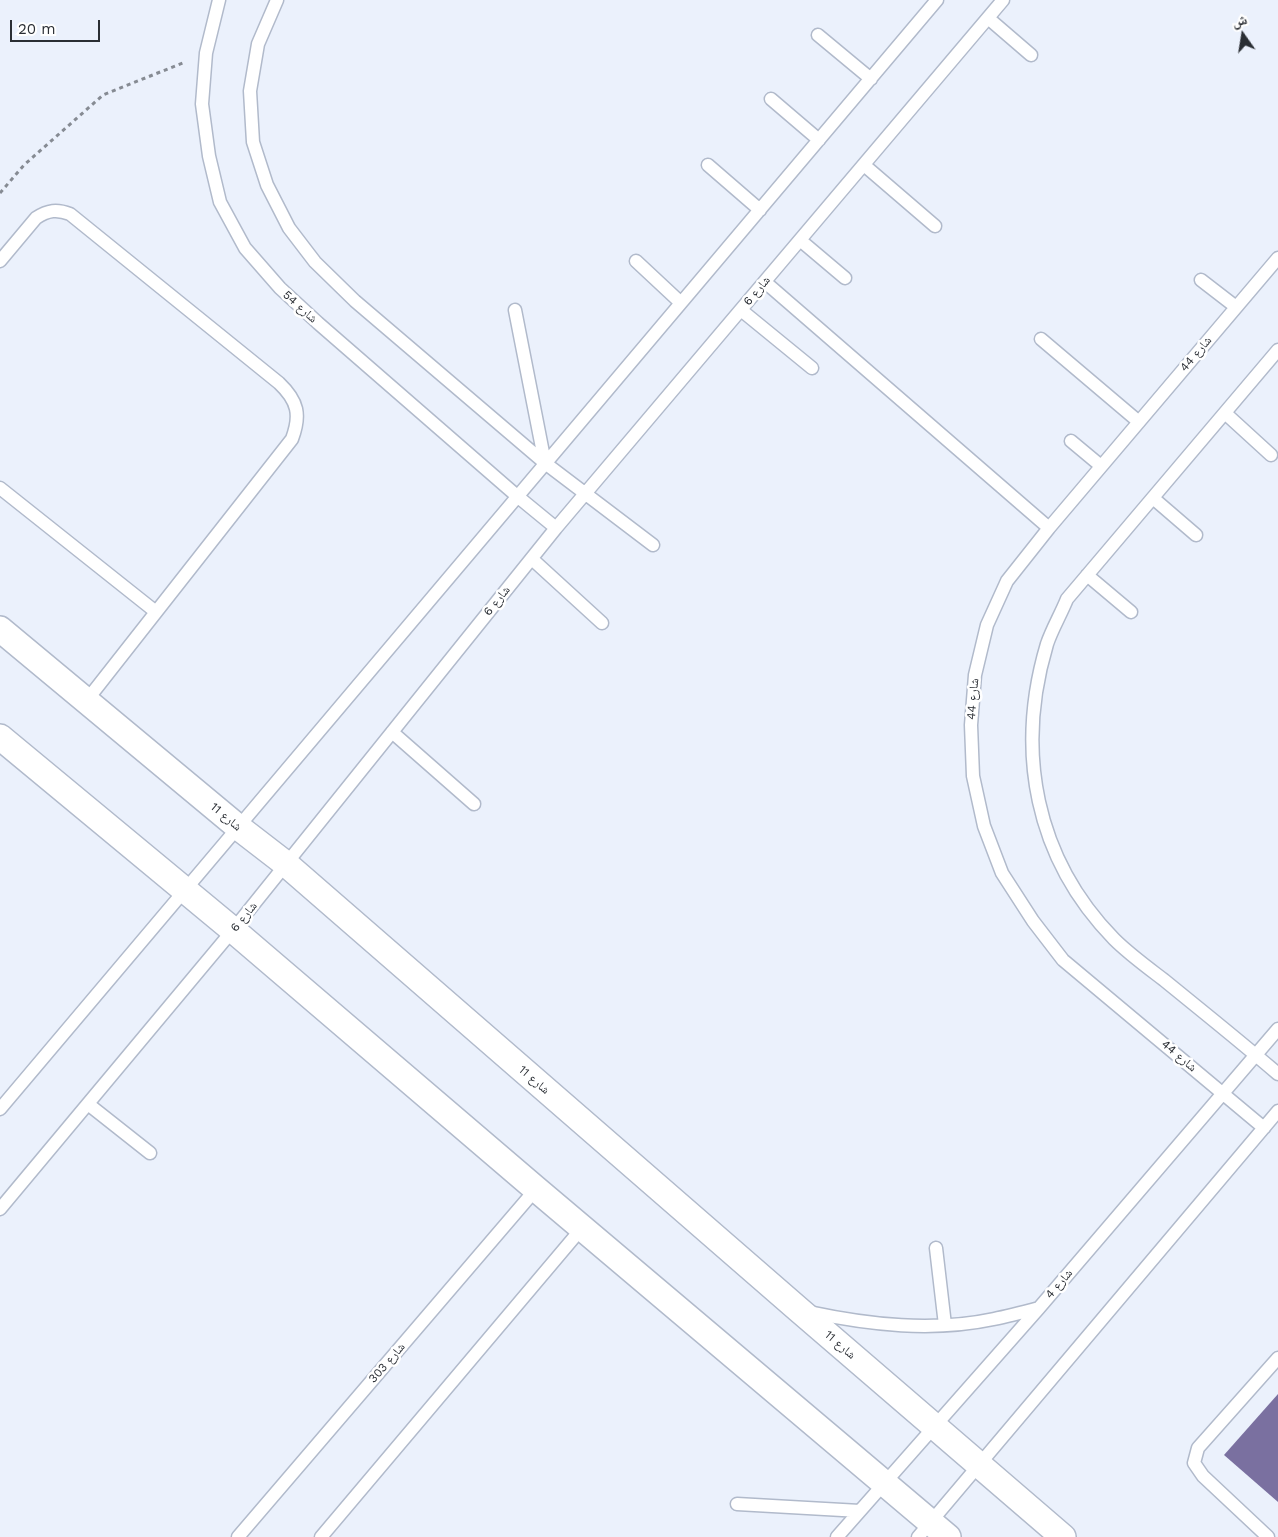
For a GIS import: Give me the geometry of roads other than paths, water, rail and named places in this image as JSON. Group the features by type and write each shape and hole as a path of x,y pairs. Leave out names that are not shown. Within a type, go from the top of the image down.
{"street":[{"name":"شارع 11","path":"0,629 238,827 286,864 978,1466 1063,1537"},
{"path":"0,736 233,930 536,1189 885,1483 932,1532"}],"lane":[{"name":"شارع 54","path":"220,0 206,53 202,104 209,156 220,202 245,248 286,294 556,528"},
{"path":"277,0 258,44 250,91 254,142 266,185 289,228 316,262 355,301 545,463 653,545"},
{"path":"0,1108 938,0"},
{"name":"شارع 6","path":"0,1210 233,930 556,528 1003,0"},
{"path":"988,18 1031,55"},
{"path":"818,34 871,79"},
{"path":"771,99 819,140"},
{"path":"708,165 760,210"},
{"path":"864,165 935,226"},
{"path":"0,261 36,218 52,210 70,214 279,383 294,402 297,415 292,439 87,700"},
{"path":"800,240 845,278"},
{"name":"شارع 44","path":"1264,1128 1063,960 1033,921 1002,873 984,826 973,776 970,725 975,675 987,625 1007,581 1101,466 1278,258"},
{"path":"636,261 681,303"},
{"path":"1201,280 1236,307"},
{"path":"765,282 1049,528"},
{"path":"515,310 545,463"},
{"path":"741,310 812,368"},
{"path":"1041,339 1139,422"},
{"path":"1278,350 1067,599 1048,642 1036,688 1031,735 1035,783 1045,828 1063,872 1085,906 1115,940 1278,1074"},
{"path":"1225,413 1271,455"},
{"path":"1071,441 1101,466"},
{"path":"0,488 156,612"},
{"path":"1152,498 1196,535"},
{"path":"532,559 602,623"},
{"path":"1087,575 1131,612"},
{"path":"392,732 474,804"},
{"name":"شارع 4","path":"838,1537 1039,1308 1278,1029"},
{"path":"88,1104 150,1154"},
{"path":"932,1532 978,1466 1278,1111"},
{"name":"شارع 303","path":"238,1537 536,1189"},
{"path":"321,1537 582,1228"},
{"path":"936,1248 945,1325"},
{"path":"798,1309 846,1320 896,1326 945,1325 993,1319 1039,1308"},
{"path":"1268,1537 1203,1476 1194,1462 1198,1448 1278,1358"},
{"path":"737,1504 860,1511"}]}
